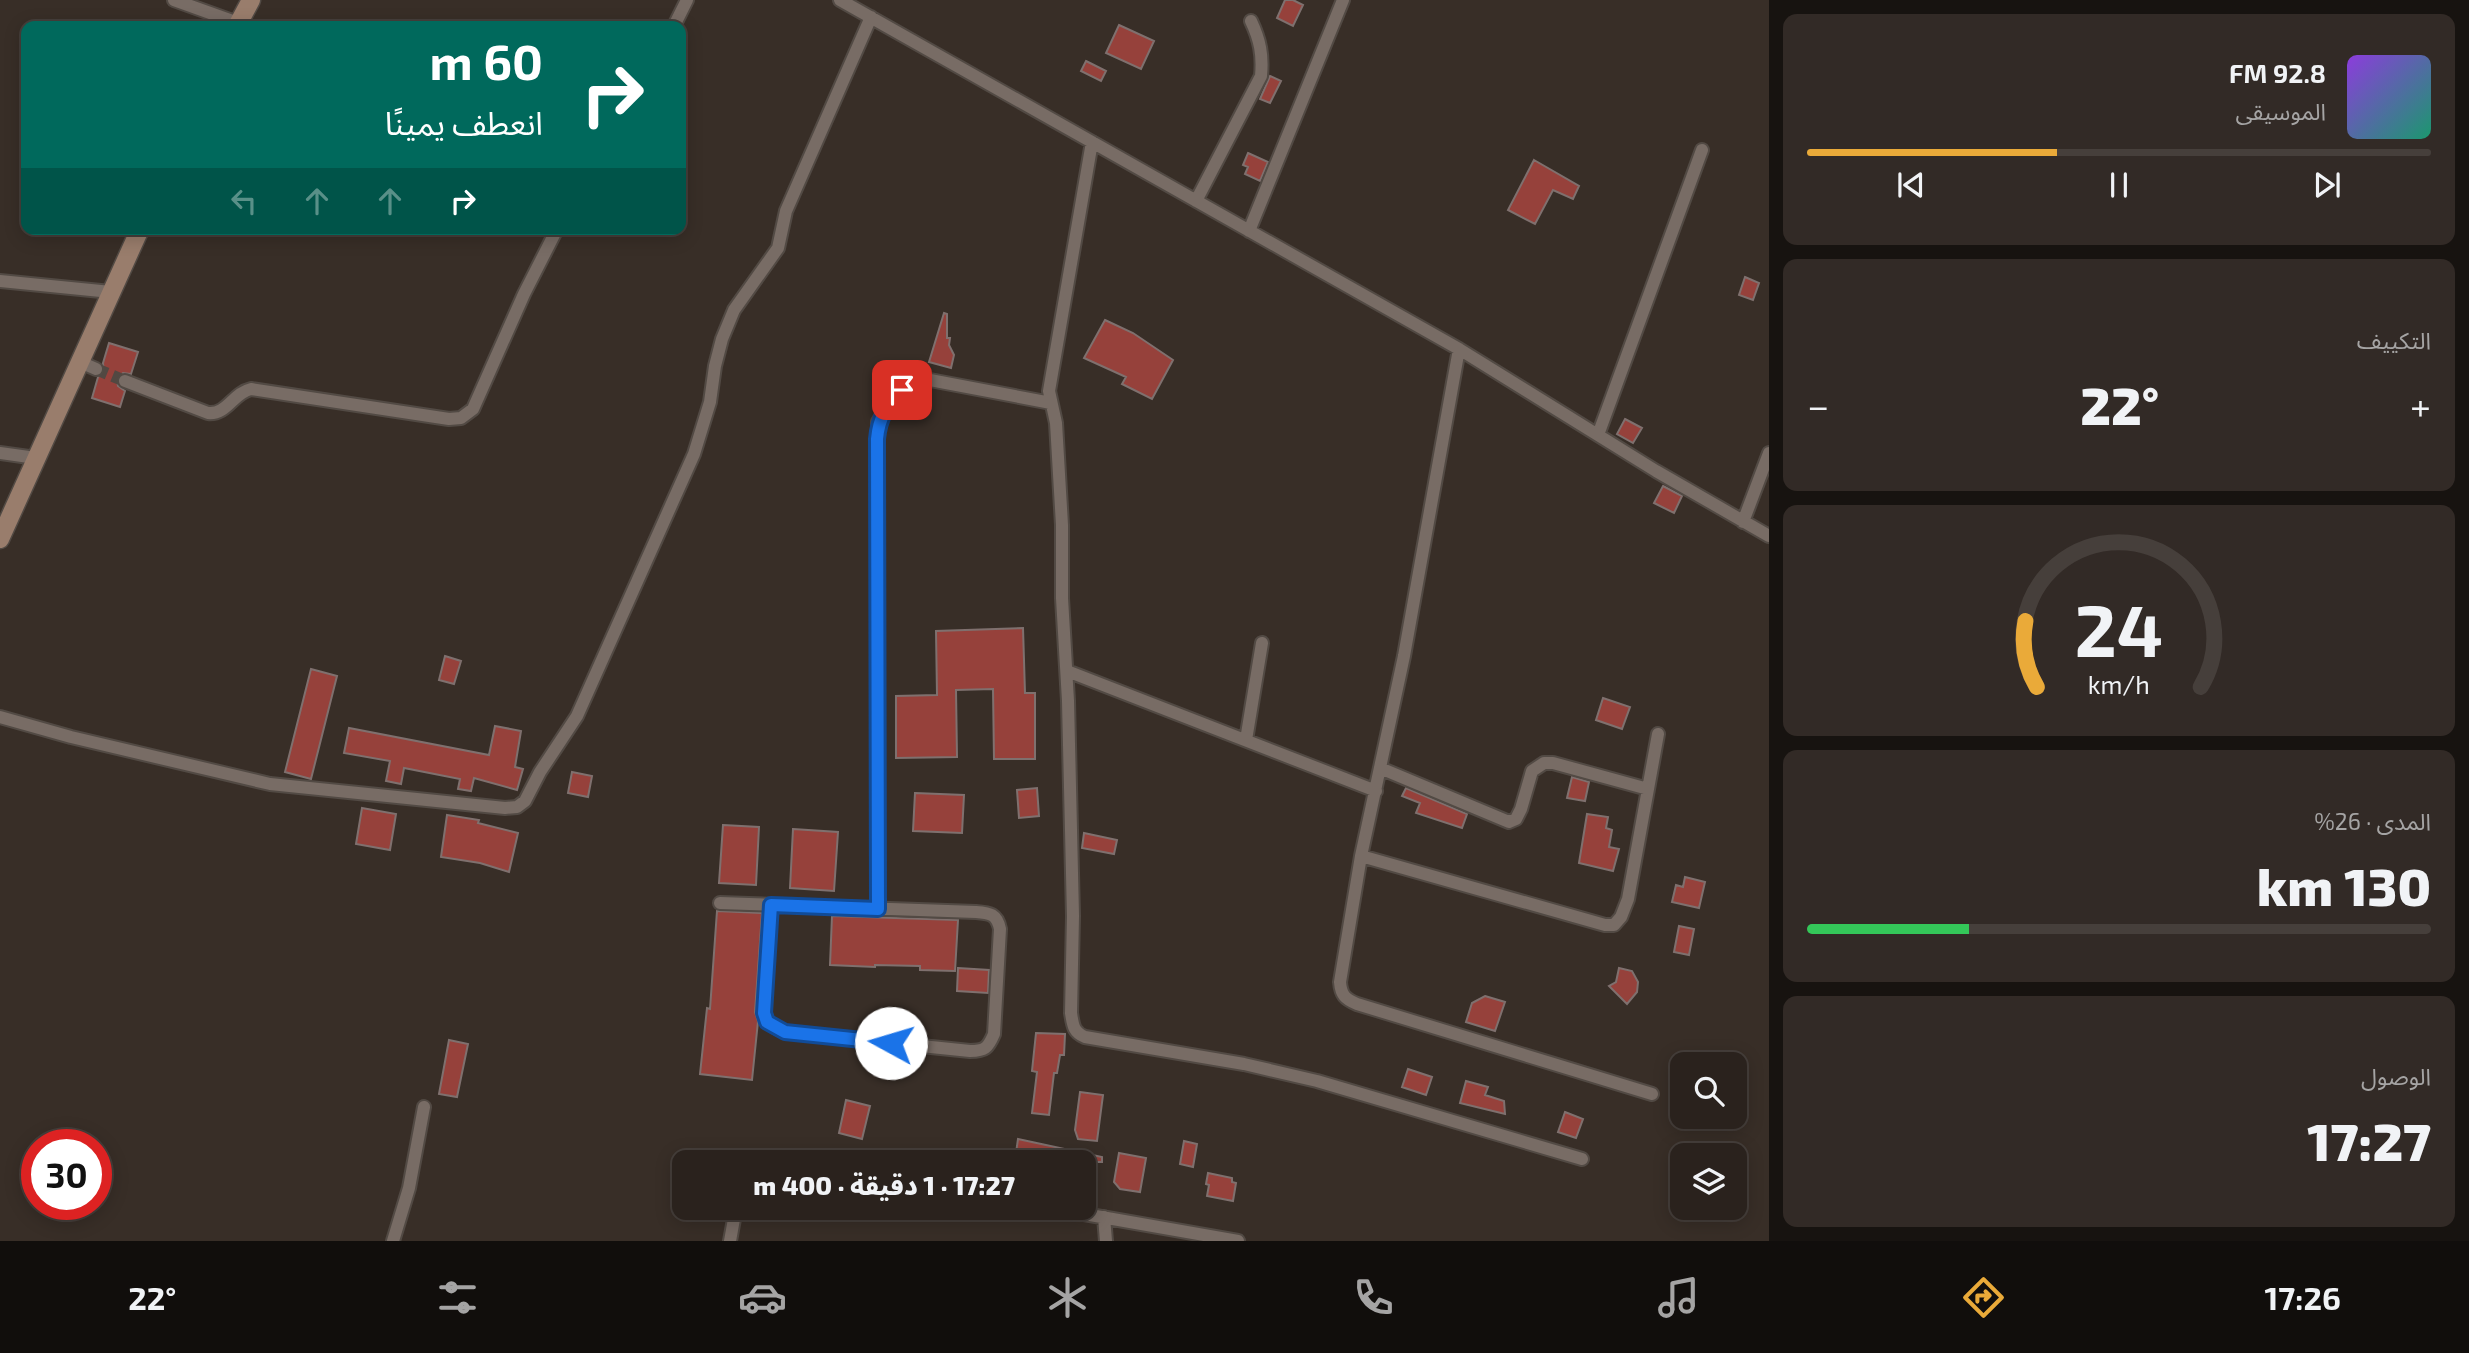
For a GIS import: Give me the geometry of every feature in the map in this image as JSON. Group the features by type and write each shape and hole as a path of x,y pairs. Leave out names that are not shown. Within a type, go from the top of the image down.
{"street":[{"path":"174,0 227,21"},
{"path":"239,21 251,0"},
{"path":"676,21 687,0"},
{"path":"840,0 1459,349 1769,536"},
{"path":"1249,231 1343,0"},
{"path":"0,717 71,737 270,784 505,808 517,807 525,801 540,772 577,716 654,547 694,454 710,401 722,339 734,310 778,248 786,211 871,17"},
{"path":"1196,201 1261,76 1263,56 1251,21"},
{"path":"1092,142 1049,391 1056,423 1062,525 1073,916 1073,1027 1084,1037 1244,1064 1318,1081 1582,1159"},
{"path":"1598,435 1702,150"},
{"path":"0,539 36,458 88,365 111,292 137,235"},
{"path":"125,381 217,414 223,411 236,395 251,389 449,419 461,418 473,410 524,294 554,235"},
{"path":"0,281 111,292"},
{"path":"1459,349 1404,656 1361,856 1340,982 1341,993 1347,1000 1651,1094"},
{"path":"878,909 878,422 887,405 902,390 914,383 930,380 1051,403"},
{"path":"0,453 36,458"},
{"path":"1743,522 1769,453"},
{"path":"1246,740 1262,643"},
{"path":"1067,671 1376,791"},
{"path":"1361,856 1605,925 1614,925 1621,918 1628,899 1658,734"},
{"path":"1380,768 1509,822 1516,820 1521,810 1532,771 1544,763 1553,763 1648,789"},
{"path":"720,903 991,913 998,919 1000,929 994,1034 988,1047 982,1051 970,1051 785,1032 773,1027 767,1022 764,1013 771,905"},
{"path":"393,1241 409,1188 424,1107"},
{"path":"1096,1216 1238,1241"},
{"path":"1104,1217 1106,1241"},
{"path":"730,1241 734,1220"}],"building":[{"path":"1285,0 1293,0 1303,5 1293,26 1277,18"},
{"path":"1119,25 1154,41 1141,69 1106,53"},
{"path":"1086,61 1106,71 1101,81 1081,71"},
{"path":"1270,76 1281,81 1270,103 1260,99"},
{"path":"1248,153 1268,162 1260,181 1245,174 1248,167 1243,165"},
{"path":"1534,160 1579,186 1573,199 1553,190 1535,224 1508,210"},
{"path":"1745,277 1759,283 1753,300 1739,295"},
{"path":"944,313 947,314 947,338 950,338 949,345 954,355 951,368 929,362"},
{"path":"1105,320 1133,333 1173,360 1152,399 1122,384 1126,377 1084,358"},
{"path":"109,343 138,352 131,374 123,373 117,379 118,386 125,391 120,407 92,398 98,377 104,372 103,363"},
{"path":"1625,419 1642,428 1633,443 1617,434"},
{"path":"1663,486 1682,496 1674,513 1654,503"},
{"path":"1023,628 1025,693 1035,693 1035,759 994,759 993,689 956,690 957,757 896,758 896,696 937,695 936,631"},
{"path":"445,656 461,661 454,684 439,680"},
{"path":"311,669 337,676 311,779 285,772"},
{"path":"1603,698 1630,707 1622,729 1596,720"},
{"path":"495,726 521,731 515,767 523,769 517,790 474,778 471,791 458,789 460,779 404,768 401,784 386,781 390,761 344,753 349,728 489,755"},
{"path":"572,772 592,776 588,797 568,793"},
{"path":"1572,777 1589,782 1585,801 1567,798"},
{"path":"1037,788 1039,816 1019,818 1017,790"},
{"path":"1406,788 1467,814 1462,828 1416,813 1420,803 1402,796"},
{"path":"915,793 964,795 962,833 913,831"},
{"path":"362,808 396,814 390,850 356,844"},
{"path":"1587,814 1608,817 1606,828 1612,830 1609,847 1619,849 1613,871 1579,863"},
{"path":"447,815 479,820 478,823 518,833 509,872 480,863 441,857"},
{"path":"723,825 759,827 756,885 719,883"},
{"path":"793,829 838,832 834,891 790,888"},
{"path":"1084,833 1117,840 1114,854 1082,848"},
{"path":"1685,877 1705,882 1699,908 1672,902 1676,885 1683,887"},
{"path":"717,911 762,913 755,1012 758,1021 752,1080 700,1074 707,1008 710,1009"},
{"path":"832,916 958,920 955,971 920,970 920,966 830,965"},
{"path":"1679,926 1694,929 1689,955 1674,952"},
{"path":"958,968 989,970 988,993 957,991"},
{"path":"1619,968 1632,971 1638,982 1637,992 1627,1004 1609,986 1616,982"},
{"path":"1485,996 1505,1002 1495,1031 1466,1022 1472,1003"},
{"path":"1036,1033 1065,1034 1064,1055 1060,1055 1057,1073 1054,1073 1049,1115 1032,1113 1037,1072 1032,1071"},
{"path":"449,1040 468,1044 457,1097 439,1094"},
{"path":"1408,1069 1432,1077 1426,1095 1402,1087"},
{"path":"1466,1081 1488,1087 1485,1095 1504,1101 1505,1114 1460,1103"},
{"path":"1080,1092 1103,1095 1097,1141 1078,1139 1075,1130"},
{"path":"846,1100 870,1106 862,1139 839,1133"},
{"path":"1565,1112 1583,1119 1576,1138 1558,1132"},
{"path":"1018,1139 1069,1150 1016,1150"},
{"path":"1184,1141 1197,1144 1193,1167 1180,1164"},
{"path":"1119,1153 1146,1158 1140,1192 1120,1189 1114,1182"},
{"path":"1096,1156 1102,1157 1102,1162 1096,1162"},
{"path":"1208,1173 1232,1178 1232,1182 1236,1183 1233,1201 1207,1196"}],"tunnel":[{"path":"96,369 125,381"}],"route":[{"path":"891,1043 785,1032 767,1022 764,1013 771,905 878,909 877,439 878,422 887,405 902,390"}]}
